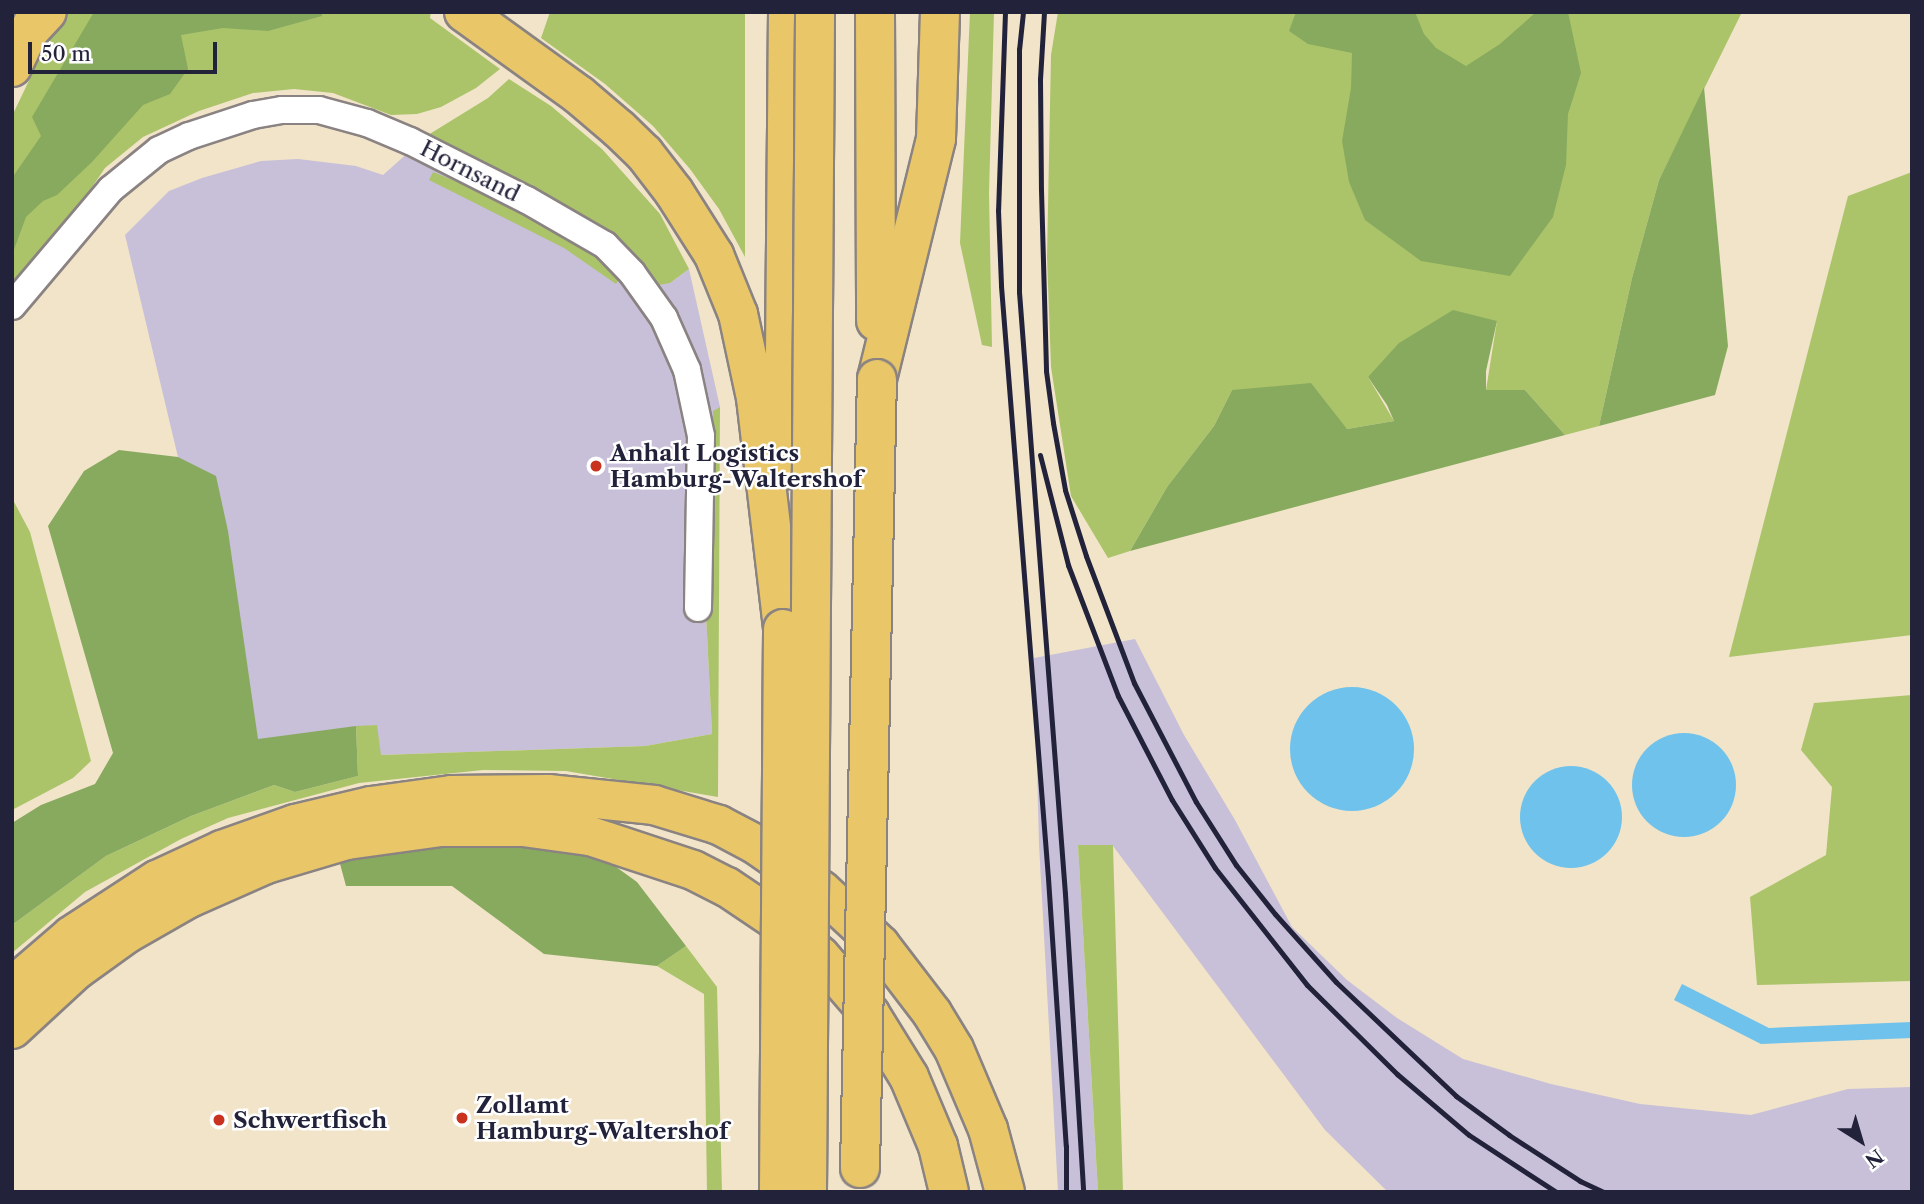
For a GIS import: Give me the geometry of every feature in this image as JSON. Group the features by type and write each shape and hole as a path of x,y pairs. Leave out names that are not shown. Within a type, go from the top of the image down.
{"main road":[{"path":"464,12 568,86 644,153 674,192 714,255 738,314 753,385 783,629"},
{"path":"779,1192 788,12"},
{"path":"807,1192 815,12"},
{"path":"860,1192 877,379 875,12"},
{"path":"877,379 936,139 940,12"},
{"path":"12,67 38,19"},
{"path":"12,986 71,936 127,897 187,865 282,828 371,806 438,797 500,793 597,798 654,805 719,825 789,866 852,916 907,978 954,1049 988,1129 1005,1192"},
{"path":"12,1029 76,970 126,934 189,898 266,864 347,841 441,827 523,827 590,836 693,870 727,887 781,922 820,956 870,1014 909,1077 933,1135 949,1192"}],"street":[{"name":"Hornsand","path":"12,306 119,182 159,150 189,136 253,115 282,110 319,110 367,123 410,141 527,200 605,245 632,273 664,318 687,370 701,436 698,608"}],"shaded area":[{"path":"428,135 477,158 559,203 606,234 670,283 689,269 720,407 713,412 713,500 705,594 712,734 645,746 380,755 376,725 221,744 200,657 178,457 125,235 169,191 202,178 261,161 298,159 356,166 383,175"},
{"path":"1135,639 1184,735 1235,820 1292,927 1347,980 1397,1018 1463,1059 1551,1084 1640,1104 1751,1115 1848,1089 1912,1087 1912,1192 1388,1192 1325,1130 1113,846 1078,845 1098,1192 1058,1192 1039,844 1034,658"}],"green space":[{"path":"66,12 431,12 430,18 500,69 476,88 441,107 417,114 391,115 333,93 294,89 253,93 199,111 143,137 105,168 84,199 12,285 12,116 48,41"},
{"path":"94,12 322,12 322,16 268,31 223,28 181,35 188,69 170,94 143,105 92,162 57,195 43,201 26,217 12,255 14,175 41,136 32,117"},
{"path":"550,12 745,12 745,257 719,209 690,169 653,126 605,84 541,38"},
{"path":"970,12 994,12 989,193 992,347 982,345 960,243"},
{"path":"1058,12 1742,12 1659,180 1632,278 1599,426 1565,435 1525,390 1486,390 1497,321 1368,377 1394,421 1347,429 1232,390 1214,426 1167,487 1130,551 1108,558 1071,496 1051,367 1047,257 1051,55"},
{"path":"1296,12 1415,12 1424,34 1436,48 1466,66 1500,44 1536,12 1568,12 1581,73 1568,114 1566,165 1553,217 1510,276 1421,261 1365,220 1349,182 1342,141 1351,88 1352,53 1308,44 1289,31"},
{"path":"509,79 551,106 602,149 660,214 689,269 670,283 653,286 606,234 559,203 477,158 428,135 488,98"},
{"path":"1704,87 1728,346 1715,395 1599,426 1632,278 1659,180"},
{"path":"433,172 497,198 569,237 620,277 616,284 564,248 429,180"},
{"path":"1912,172 1912,635 1729,657 1848,196"},
{"path":"1453,310 1497,321 1486,371 1486,390 1525,390 1565,435 1130,551 1167,487 1214,426 1232,390 1311,383 1347,429 1394,421 1387,405 1368,377 1399,343"},
{"path":"720,407 718,797 566,771 483,770 359,783 228,818 181,839 85,892 12,953 12,925 106,856 191,816 274,785 295,792 358,776 356,726 377,725 381,755 645,746 712,734 705,594 713,500 713,411"},
{"path":"119,450 178,457 216,476 228,531 258,739 356,726 358,776 295,792 274,785 191,816 106,856 12,925 12,823 41,805 95,784 113,753 48,526 84,471"},
{"path":"12,498 30,532 91,761 73,778 12,810"},
{"path":"1912,695 1912,981 1757,985 1750,897 1826,855 1832,787 1801,750 1814,703"},
{"path":"474,842 594,851 637,882 686,946 657,966 544,954 452,886 346,886 339,860"},
{"path":"1078,845 1113,845 1123,1192 1098,1192"},
{"path":"686,946 717,987 722,1192 707,1192 704,994 657,966"}],"water":[{"path":"1352,687 1376,692 1396,705 1409,725 1414,749 1409,773 1396,793 1376,806 1352,811 1328,806 1308,793 1295,773 1290,749 1295,725 1308,705 1328,692"},
{"path":"1684,733 1704,737 1721,748 1732,765 1736,785 1732,805 1721,822 1704,833 1684,837 1664,833 1647,822 1636,805 1632,785 1636,765 1647,748 1664,737"},
{"path":"1571,766 1600,774 1614,788 1622,817 1614,846 1600,860 1571,868 1542,860 1528,846 1520,817 1528,788 1542,774"},
{"path":"1682,984 1769,1028 1912,1022 1912,1038 1761,1044 1674,1000"}],"railway":[{"path":"1005,12 998,210 1001,286 1048,878 1066,1146 1066,1192"},
{"path":"1023,12 1019,49 1019,292 1065,894 1083,1192"},
{"path":"1044,12 1040,79 1046,371 1065,490 1086,556 1134,683 1196,802 1236,865 1275,914 1336,982 1456,1096 1509,1135 1580,1181 1604,1192"},
{"path":"1040,455 1068,565 1118,696 1172,800 1215,868 1307,985 1397,1074 1469,1135 1556,1192"}],"place":[{"name":"Anhalt Logistics Hamburg-Waltershof","path":"596,466"},
{"name":"Zollamt Hamburg-Waltershof","path":"462,1118"},
{"name":"Schwertfisch","path":"219,1120"}]}
